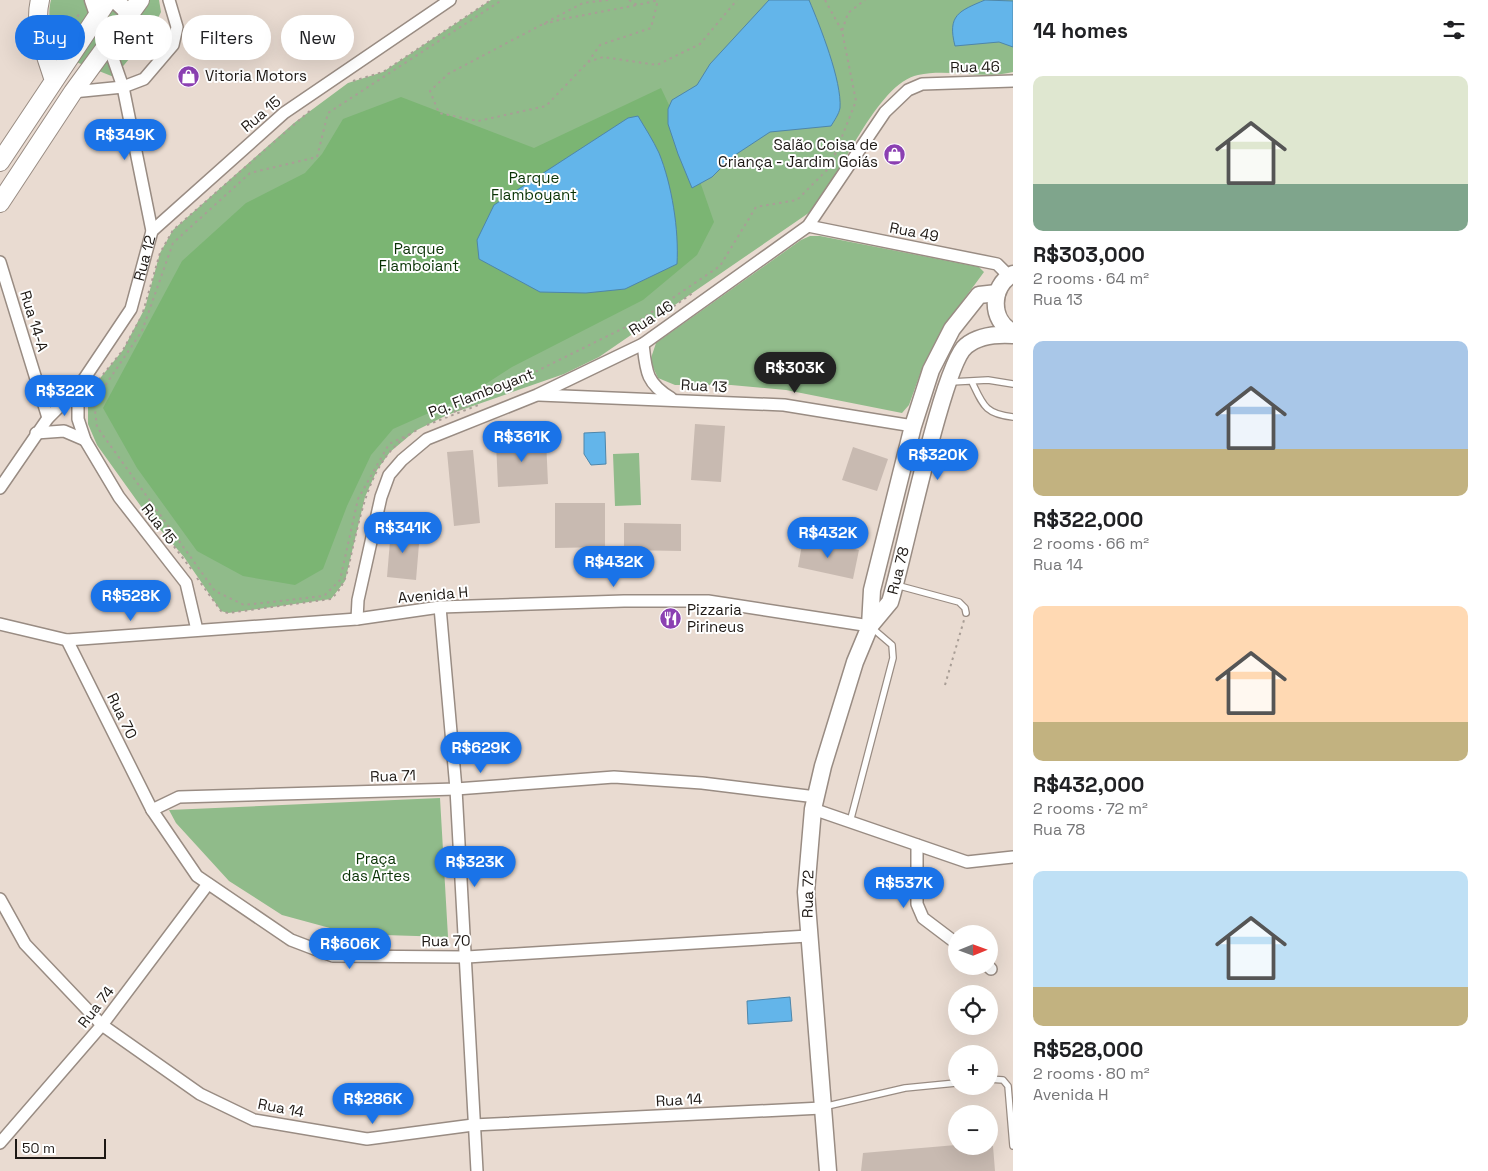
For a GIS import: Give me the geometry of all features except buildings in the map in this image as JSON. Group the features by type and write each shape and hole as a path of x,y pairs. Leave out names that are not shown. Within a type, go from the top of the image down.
{"main road":[{"path":"40,0 36,14 39,32 54,81"},
{"path":"0,162 54,81 91,9 108,0"},
{"path":"115,0 135,7"},
{"path":"0,203 96,60"},
{"path":"1011,275 996,293 997,314 1002,323 1013,334"},
{"name":"Rua 78","path":"870,626 872,590 914,426 931,370 952,329 979,295 996,293"},
{"name":"Rua 78","path":"870,626 890,602 896,585 947,382 965,346 994,333 1013,334"},
{"name":"Rua 72","path":"828,1171 806,892 815,803 823,766 855,662 870,626"}],"street":[{"path":"73,92 123,87 144,79 173,45 177,27 169,0"},
{"name":"Rua 15","path":"152,231 284,113 450,0"},
{"name":"Rua 12","path":"78,388 132,309 152,231 123,87 114,60"},
{"name":"Rua 46","path":"357,619 358,600 381,497 389,475 402,460 427,439 537,395 643,344 808,226 885,112 908,90 922,84 1013,81"},
{"name":"Rua 49","path":"808,226 997,264 1011,275"},
{"name":"Rua 14-A","path":"0,262 48,418"},
{"name":"Rua 13","path":"643,344 648,376 657,390 672,399"},
{"path":"0,488 48,418 78,388"},
{"name":"Rua 15","path":"78,388 78,419 85,440 119,497 186,583 197,630"},
{"name":"Rua 13","path":"537,395 784,405 914,426"},
{"path":"36,434 64,432 85,440"},
{"name":"Avenida H","path":"0,624 67,640 357,619 440,608 624,600 708,601 870,626"},
{"path":"440,608 456,789 477,1171"},
{"name":"Rua 70","path":"67,640 152,810 197,876 291,940 333,956 466,957 808,936"},
{"name":"Rua 71","path":"152,810 180,797 456,789 614,777 702,783 815,803 850,822 967,862 1013,857"},
{"path":"917,845 917,904 923,918 948,937"},
{"name":"Rua 74","path":"0,1143 102,1025 208,884"},
{"name":"Rua 14","path":"0,899 25,944 102,1025 200,1094 254,1120 367,1139 473,1125 822,1108"}],"lane":[{"path":"947,382 988,380 1013,384"},
{"path":"972,382 984,408 1000,416 1013,417"},
{"path":"896,585 959,602 965,608 966,613"},
{"path":"850,822 893,658 892,645 870,626"},
{"path":"998,1080 1003,1080 1008,1086 1013,1146"},
{"path":"822,1108 906,1088 948,1083"}],"path":[{"path":"348,83 383,72 491,0"},
{"path":"502,0 328,112 317,157 250,173 173,243 142,331 94,402 97,427 214,591 244,605 324,596 340,580 358,499 389,444 640,320 720,266 756,206 797,200 830,167 856,101 842,31 825,0"},
{"path":"539,26 563,19 659,0 651,28 600,45 588,62 546,106 478,121 439,113 430,91 448,74 539,26 583,3 608,0"},
{"path":"629,0 637,5"},
{"path":"588,62 603,57 657,65 700,44 737,0"},
{"path":"842,31 848,13 865,0"},
{"path":"88,400 97,382 123,350 145,308 160,253 173,230 294,123 317,106"},
{"path":"659,316 698,289"},
{"name":"Pq. Flamboyant","path":"165,535 184,557 220,611 228,613 331,599 345,581 364,500 377,470 390,452 414,432 447,416 489,401"},
{"path":"945,685 966,613"}],"green space":[{"path":"51,0 159,0 161,12 160,15 95,15 95,60 128,60 114,77 71,60 85,60 85,15 49,15"},
{"name":"Parque Flamboyant","path":"491,0 1013,0 1013,72 989,75 930,73 918,75 903,82 888,95 874,113 813,210 599,357 564,374 447,415 415,431 390,452 377,470 365,497 345,581 331,599 228,613 221,611 184,557 145,512 97,445 88,424 88,400 97,382 123,350 145,308 160,253 173,230 294,123 348,83 383,72"},
{"name":"Parque Flamboiant","path":"661,88 686,141 714,222 697,255 643,300 512,367 467,396 393,429 371,455 347,506 323,569 295,585 243,576 197,551 137,468 103,408 182,261 246,203 305,173 322,154 343,119 401,97 534,148"},
{"path":"810,236 820,236 979,267 984,272 942,329 923,366 909,405 902,413 786,390 731,385 675,385 658,378 650,361 656,343 801,240"},
{"path":"639,453 641,505 615,506 613,454"},
{"name":"Praça das Artes","path":"440,798 448,937 352,934 282,915 229,881 176,823 169,810"}],"water":[{"path":"769,0 809,0 824,38 838,83 840,97 839,113 831,126 770,132 732,157 712,177 692,188 668,124 668,109 672,100 697,85 710,64"},
{"path":"985,0 1013,1 1013,47 999,42 955,46 953,27 957,16 968,7"},
{"path":"638,116 659,153 668,179 676,222 677,264 625,289 586,293 540,292 479,259 477,240 494,205 628,118"},
{"path":"605,432 606,464 591,465 584,454 584,433"},
{"path":"790,997 792,1021 748,1024 747,1001"}],"place":[{"name":"Vitoria Motors","path":"189,76"},
{"name":"Salão Coisa de Criança - Jardim Goiás","path":"894,154"},
{"name":"Pizzaria Pirineus","path":"671,619"}]}
